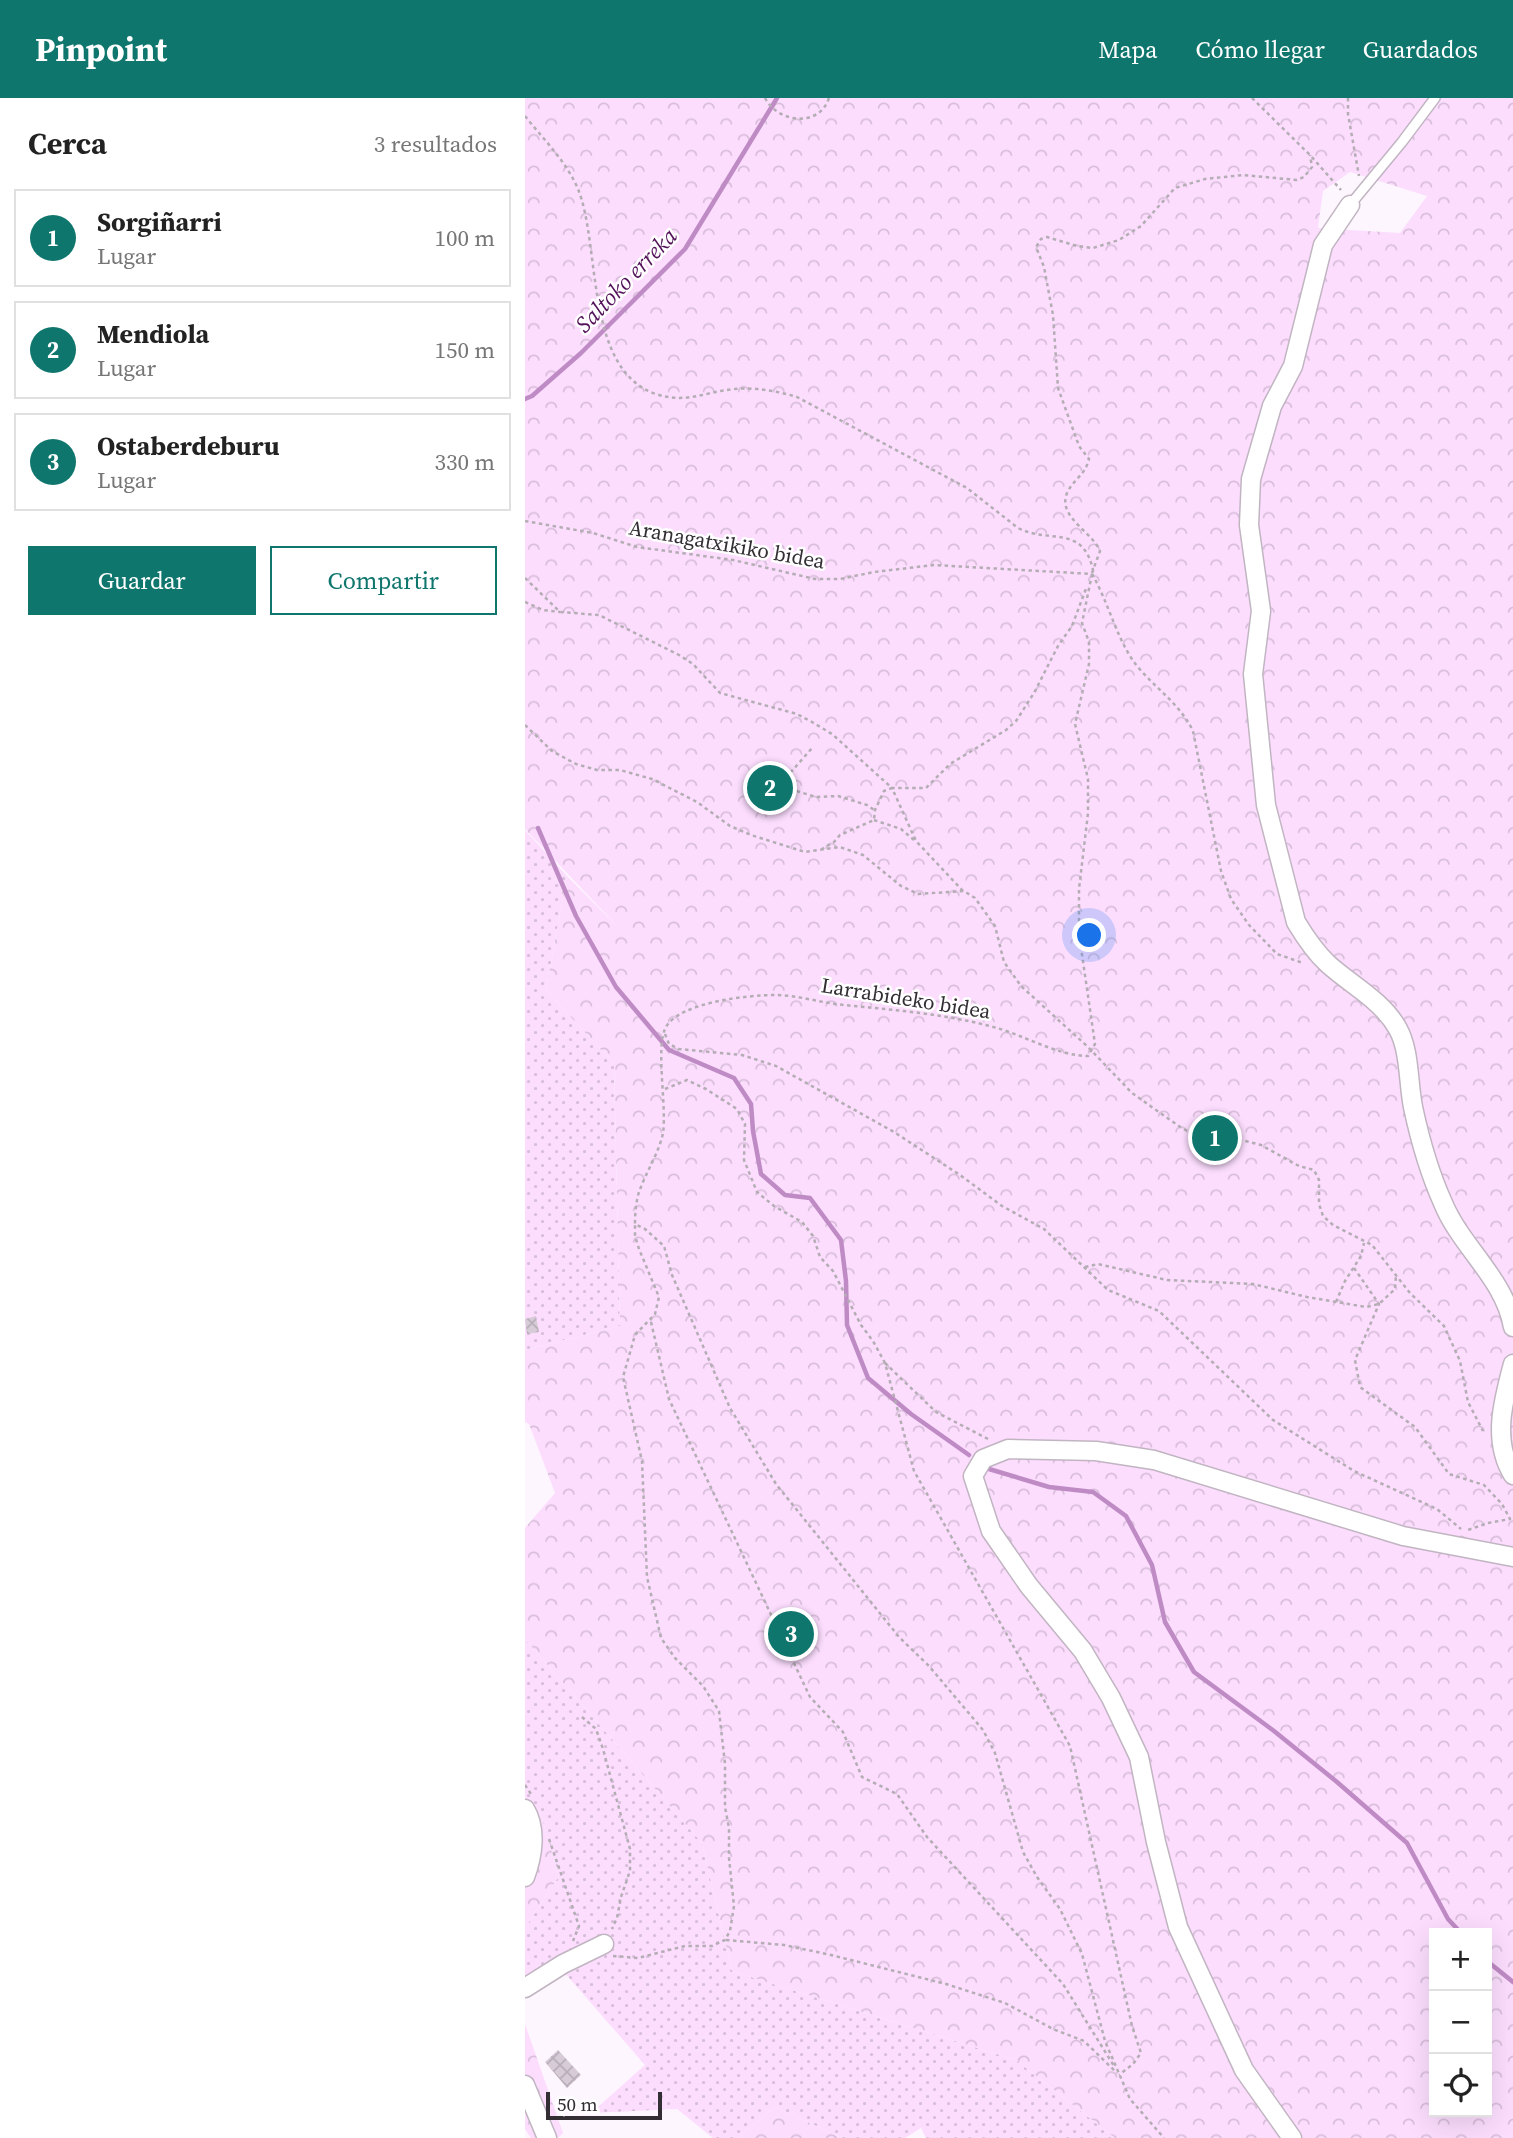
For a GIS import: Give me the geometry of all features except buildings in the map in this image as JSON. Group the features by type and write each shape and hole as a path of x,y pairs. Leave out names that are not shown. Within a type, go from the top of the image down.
{"street":[{"path":"1350,205 1323,245 1293,366 1272,406 1251,479 1249,526 1261,611 1253,674 1266,805 1296,922 1305,938 1327,964 1372,998 1397,1028 1404,1045 1423,1151 1444,1206 1502,1293 1510,1308 1513,1327"},
{"path":"1513,1364 1501,1411 1504,1460 1513,1475"},
{"path":"1292,2138 1244,2070 1178,1927 1156,1842 1139,1757 1111,1698 1083,1651 1029,1586 991,1531 973,1476 983,1459 1008,1449 1096,1451 1154,1460 1403,1536 1513,1557"},
{"path":"525,1877 532,1859 530,1804"},
{"path":"525,1988 559,1966 598,1947"},
{"path":"525,2085 547,2138"}],"lane":[{"path":"1350,205 1435,98"}],"path":[{"path":"765,98 769,107 780,116 799,118 817,116 827,107 829,98"},
{"path":"1252,98 1310,155 1350,205"},
{"path":"1348,98 1348,114 1360,179"},
{"path":"525,116 564,163 578,188 603,323 617,358 633,380 654,393 675,398 690,398 733,389 774,391 797,397 967,488 1017,528 1075,541 1089,552 1092,572 1082,623 1089,642 1089,664 1075,724 1088,779 1088,813 1079,889 1079,934 1095,1044 1091,1051"},
{"path":"874,820 875,810 884,790 926,788 950,764 1016,721 1072,626 1100,551 1098,544 1073,520 1066,509 1069,490 1086,471 1089,459 1079,446 1058,388 1053,314 1037,243 1047,237 1093,248 1106,245 1141,226 1175,188 1217,177 1243,175 1297,180 1304,177 1312,167 1310,155"},
{"name":"Aranagatxikiko bidea","path":"525,521 593,533 637,547 733,560 815,579 840,579 933,565 1092,572"},
{"path":"1092,572 1105,595 1130,655 1137,666 1174,702 1193,731 1221,871 1231,899 1249,925 1277,954 1297,962 1327,964"},
{"path":"525,578 559,611"},
{"path":"525,602 543,610 599,615 693,664 720,694 797,714 832,734 892,788 916,841"},
{"path":"525,725 552,751 576,764 597,770 620,770 652,779 697,802 730,826 805,852 840,847 863,855 901,886 918,894 964,891"},
{"path":"776,789 813,747"},
{"path":"770,788 789,789 816,797 838,796 875,810"},
{"path":"816,851 834,842 840,835 874,820 901,828 964,891 975,898 996,926 1004,962 1021,986 1132,1093 1183,1129 1198,1135 1226,1136 1261,1145 1299,1166 1314,1170 1319,1180 1319,1204 1323,1216 1333,1225 1372,1245 1410,1293 1444,1326 1460,1361 1468,1402 1488,1436"},
{"name":"Larrabideko bidea","path":"664,1031 667,1024 678,1014 710,1004 780,995 843,1005 883,1007 976,1023 1081,1056 1088,1056 1091,1051"},
{"path":"664,1031 661,1051 664,1089 662,1136 638,1194 635,1224 639,1249 659,1297 659,1305 650,1322 635,1335 623,1377 642,1461 647,1577 657,1624 667,1649 703,1686 719,1711 734,1906 734,1919 725,1940"},
{"path":"664,1031 669,1044 679,1049 742,1055 776,1066 894,1132 1002,1206 1044,1229 1108,1290 1159,1311 1273,1419 1345,1465 1437,1509 1464,1531 1476,1537"},
{"path":"664,1089 687,1080 737,1109 745,1124 744,1160 757,1192 774,1206 802,1222 808,1229 820,1257 833,1271 856,1316 885,1363 936,1412 1008,1449"},
{"path":"635,1224 645,1229 664,1247 672,1275 730,1408 776,1484 899,1637 929,1666 983,1730 995,1754 1023,1852 1060,1909 1082,1954 1105,2041 1119,2075 1130,2099 1164,2138"},
{"path":"1336,1302 1364,1249 1364,1242"},
{"path":"1085,1268 1098,1264 1167,1280 1253,1284 1366,1307 1379,1304"},
{"path":"1354,1268 1379,1304"},
{"path":"1396,1273 1395,1289 1379,1304 1355,1360 1360,1387 1415,1427 1449,1474 1484,1485 1502,1504 1510,1519 1464,1531"},
{"path":"650,1322 669,1399 810,1697 843,1731 862,1777 897,1794 927,1837 1063,1984 1119,2075"},
{"path":"885,1363 914,1471 1070,1746 1132,2026 1141,2053 1133,2064 1119,2075"},
{"path":"582,1717 596,1729 600,1739 630,1849 629,1871 617,1918 598,1947 625,1959 685,1946 712,1946 725,1940 784,1945 831,1955 946,1984 1005,2003 1053,2029 1084,2041 1119,2075"},
{"path":"525,1785 530,1804"},
{"path":"547,1829 579,1926 559,1966"}],"green space":[{"path":"525,98 1513,98 1513,2138 1115,2138 1016,2060 732,1971 702,1843 525,1639 525,1528 555,1493 529,1424 525,1422 525,1350 620,1326 614,1064 546,990 567,876 620,929 525,829","holes":["1350,172 1427,196 1400,233 1318,228 1323,191"]},
{"path":"525,830 567,876 546,990 614,1064 620,1326 525,1350"},
{"path":"525,1639 702,1843 732,1971 1016,2060 1115,2138 926,2138 921,2128 905,2138 842,2138 775,2107 737,2138 713,2138 677,2109 591,2113 645,2065 563,1971 525,1998 525,1928 559,1876 540,1812 525,1797"},
{"path":"525,1797 540,1812 559,1876 525,1928"},
{"path":"525,2024 563,2133 558,2138 531,2138 525,2129"},
{"path":"775,2107 842,2138 737,2138"}],"waterway":[{"name":"Saltoko erreka","path":"525,399 532,396 581,353 685,249 777,98"},
{"path":"538,828 576,916 616,987 669,1050 734,1078 751,1104 761,1174 785,1195 810,1198 841,1240 846,1281 847,1325 868,1378 911,1414 969,1455"},
{"path":"989,1469 1049,1487 1093,1492 1126,1516 1152,1565 1165,1622 1194,1672 1274,1731 1407,1843 1448,1919 1456,1928"},
{"path":"1492,1965 1513,1982"}],"place":[{"name":"Mendiola","path":"770,788"},
{"name":"Sorgiñarri","path":"1215,1138"},
{"name":"Ostaberdeburu","path":"791,1634"}]}
